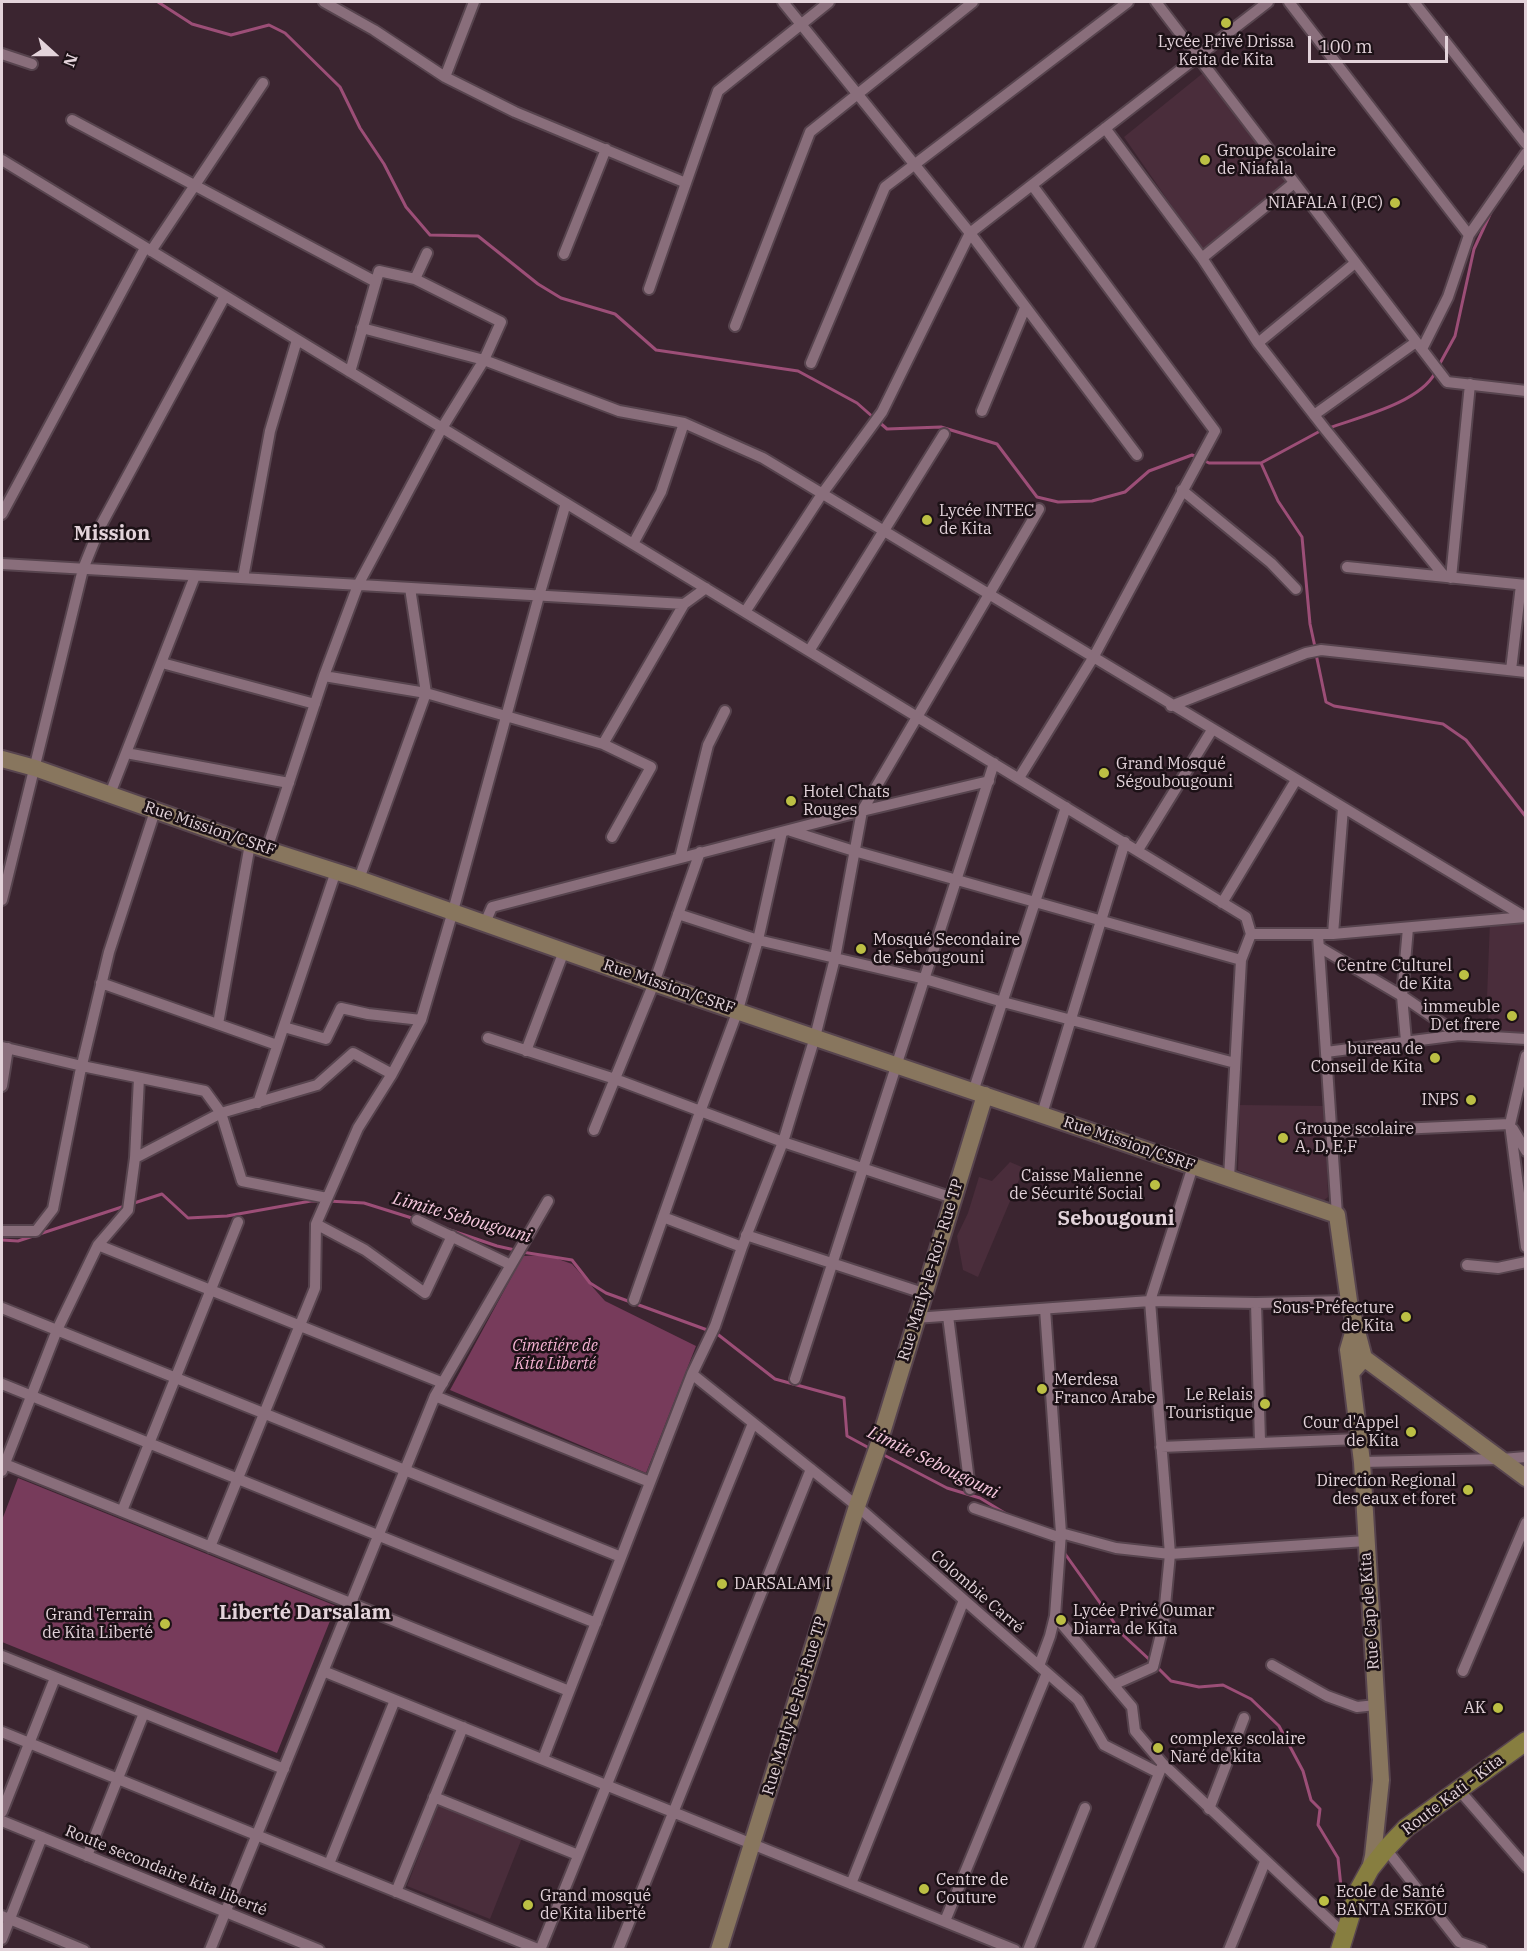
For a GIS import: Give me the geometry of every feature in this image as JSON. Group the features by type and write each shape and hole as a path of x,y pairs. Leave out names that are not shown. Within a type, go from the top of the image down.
{"main road":[{"name":"Rue Mission/CSRF","path":"2,759 35,768 654,983 1337,1215"},
{"name":"Rue Marly-le-Roi- Rue TP","path":"872,1462 953,1198 979,1093"},
{"path":"1337,1215 1349,1301 1364,1358 1526,1478"},
{"name":"Rue Cap de Kita","path":"1355,1326 1348,1350 1362,1462 1381,1780 1370,1869"},
{"path":"1352,1373 1364,1358"},
{"name":"Rue Marly-le-Roi-Rue TP","path":"719,1950 872,1462"},
{"name":"Route Kati - Kita","path":"1342,1942 1358,1891 1370,1869 1386,1849 1406,1828 1526,1741"}],"street":[{"path":"324,2 374,30 446,78 515,112 686,183"},
{"path":"446,78 474,2"},
{"path":"783,2 970,234 1137,455"},
{"path":"649,289 718,92 829,2"},
{"path":"735,326 810,132 973,2"},
{"path":"810,363 885,187 1128,2"},
{"path":"1156,2 1447,382 1526,391"},
{"path":"745,612 822,495 882,412 970,234 1268,2"},
{"path":"1289,2 1469,235"},
{"path":"1414,2 1526,144"},
{"path":"2,54 32,64"},
{"path":"2,514 148,249 195,186 263,83"},
{"path":"72,120 376,282"},
{"path":"1105,128 1202,258 1258,343 1314,415 1448,577"},
{"path":"564,254 606,149"},
{"path":"1314,415 1419,345 1448,297 1469,235 1526,153"},
{"path":"2,160 1246,917 1251,934 1241,960 1229,1178"},
{"path":"1202,258 1294,183"},
{"path":"1019,778 1093,658 1215,431 1032,185"},
{"path":"415,279 427,254"},
{"path":"1258,343 1355,263"},
{"path":"267,849 324,676 358,585 442,428 484,360 501,322 415,279 380,271 350,372"},
{"path":"2,900 83,569 100,527 225,296"},
{"path":"982,411 1025,308"},
{"path":"362,328 484,360 619,411 684,423 763,458 1525,917"},
{"path":"243,578 270,431 297,340"},
{"path":"1448,577 1470,384"},
{"path":"633,544 661,492 684,423"},
{"path":"809,651 944,434"},
{"path":"1182,490 1271,563 1296,589"},
{"path":"210,1547 315,1288 316,1224 358,1128 392,1074 421,1020 566,503"},
{"path":"543,1759 692,1374 715,1326 746,1235 783,1142 815,1037 835,958 862,811 1039,509"},
{"path":"2,564 684,604"},
{"path":"1347,567 1523,585 1511,670"},
{"path":"110,794 195,576"},
{"path":"359,879 426,693 410,588"},
{"path":"603,744 684,604 706,588"},
{"path":"1172,705 1321,650 1526,672"},
{"path":"162,663 315,704"},
{"path":"324,676 426,693 603,744 651,767 612,837"},
{"path":"680,858 708,745 725,711"},
{"path":"1138,850 1212,730"},
{"path":"126,753 289,783"},
{"path":"795,1378 994,763"},
{"path":"1222,903 1296,780"},
{"path":"485,923 492,907 700,852 989,781"},
{"path":"979,1093 1003,1002 1066,807"},
{"path":"1333,934 1343,808"},
{"path":"2,1231 36,1231 54,1209 101,983 155,811"},
{"path":"787,831 1241,960"},
{"path":"634,1300 738,1010 787,831"},
{"path":"1042,1114 1125,842"},
{"path":"218,1024 250,844"},
{"path":"594,1130 654,983 700,852"},
{"path":"258,1103 336,871"},
{"path":"678,915 758,940 925,979 1235,1063"},
{"path":"1251,934 1318,935 1525,917"},
{"path":"1406,1041 1402,996 1408,927"},
{"path":"1318,935 1337,1215"},
{"path":"1319,947 1402,996 1460,1035"},
{"path":"526,1051 564,951"},
{"path":"101,983 277,1045"},
{"path":"284,1027 326,1039 341,1008 368,1014 421,1020"},
{"path":"1326,1052 1460,1035 1526,1039"},
{"path":"488,1038 615,1079 783,1142 953,1198"},
{"path":"2,1086 5,1047 82,1066 205,1090 221,1113 242,1181 327,1198"},
{"path":"135,1158 221,1113 316,1085 353,1053 392,1074"},
{"path":"1526,1056 1510,1124 1526,1247"},
{"path":"140,1078 135,1158 128,1210 98,1245 57,1330 2,1466 122,1511 569,1691"},
{"path":"1332,1132 1510,1124"},
{"path":"1510,1124 1526,1151"},
{"path":"1113,1685 1153,1667 1163,1626 1170,1554 1150,1301 1193,1166"},
{"path":"210,1950 435,1396 548,1201"},
{"path":"663,1217 742,1247"},
{"path":"417,1220 511,1265"},
{"path":"122,1511 238,1222"},
{"path":"316,1224 365,1250 425,1293 452,1236"},
{"path":"746,1235 923,1293"},
{"path":"98,1245 443,1383"},
{"path":"1467,1265 1498,1268 1526,1262"},
{"path":"915,1318 1150,1301 1256,1303 1349,1301"},
{"path":"1256,1303 1260,1442"},
{"path":"2,1308 621,1557"},
{"path":"945,1921 1043,1670 1054,1616 1061,1536 1045,1309"},
{"path":"948,1316 970,1489"},
{"name":"Colombie Carré","path":"692,1374 857,1506 1078,1700 1104,1745 1161,1768"},
{"path":"2,1384 596,1623"},
{"path":"435,1396 650,1482"},
{"path":"2,1732 540,1950 753,1423"},
{"path":"1161,1447 1359,1439"},
{"path":"1362,1462 1526,1457"},
{"path":"618,1950 811,1469"},
{"path":"974,1508 1061,1536 1116,1548 1170,1554 1366,1540"},
{"path":"1462,1671 1526,1523"},
{"path":"851,1884 964,1600"},
{"path":"1054,1616 1132,1707 1135,1731 1161,1768 1209,1809 1342,1942"},
{"path":"2,1656 284,1769"},
{"path":"1272,1665 1327,1696 1357,1707 1376,1705"},
{"path":"323,1671 1015,1950"},
{"path":"2,1812 56,1678"},
{"path":"329,1864 395,1700"},
{"path":"87,1856 144,1713"},
{"path":"1209,1809 1244,1718"},
{"path":"396,1892 462,1727"},
{"path":"1088,1950 1161,1768"},
{"path":"1459,1790 1526,1867"},
{"path":"434,1797 578,1855"},
{"path":"1028,1950 1085,1808"},
{"name":"Route secondaire kita liberté","path":"2,1821 319,1950"},
{"path":"2,1939 5,1918 42,1837"},
{"path":"1386,1849 1457,1946 1482,1950"},
{"path":"1229,1950 1264,1862"},
{"path":"5,1918 84,1950"}],"shaded area":[{"name":"Groupe scolaire de Niafala","path":"1203,73 1288,183 1203,251 1124,137"},
{"path":"1525,917 1525,1039 1490,1037 1487,998 1490,920"},
{"name":"Groupe scolaire A, D, E,F","path":"1240,1105 1325,1106 1328,1197 1323,1201 1238,1170"},
{"path":"1010,1162 1024,1168 978,1277 963,1270 957,1236 968,1213 979,1177 992,1181"},
{"path":"439,1804 522,1838 490,1919 407,1886"}],"green space":[{"name":"Cimetiére de Kita Liberté","path":"547,1255 572,1264 605,1301 696,1346 646,1473 450,1390 523,1256"},
{"name":"Grand Terrain de Kita Liberté","path":"18,1478 336,1606 277,1753 2,1642 2,1520"}],"waterway":[{"path":"158,2 192,24 231,35 269,25 285,33 340,87 360,128 384,164 406,207 430,235 478,236 538,284 561,298 615,314 656,350 798,371 857,403 874,418"},
{"path":"1520,171 1526,164"},
{"path":"1438,367 1455,336 1474,249 1492,210"},
{"path":"1329,428 1402,401 1427,384 1435,373"},
{"path":"879,422 887,429 941,427 997,444 1037,497 1058,502 1092,501 1125,492 1149,471 1192,455 1197,457"},
{"path":"1203,460 1209,463 1261,463 1322,430"},
{"path":"1261,463 1278,501 1302,537 1310,624 1315,647"},
{"path":"1316,654 1326,702 1334,706 1443,724 1466,740 1526,817"},
{"name":"Limite Sebougouni","path":"131,1204 162,1194 188,1218 227,1216 318,1201"},
{"name":"Limite Sebougouni","path":"328,1201 364,1203 415,1219"},
{"name":"Limite Sebougouni","path":"2,1240 18,1241 125,1206"},
{"name":"Limite Sebougouni","path":"444,1228 515,1250"},
{"name":"Limite Sebougouni","path":"522,1252 572,1260 590,1283 606,1293 710,1331"},
{"name":"Limite Sebougouni","path":"716,1333 775,1379 844,1398 847,1436 871,1449"},
{"name":"Limite Sebougouni","path":"882,1454 947,1488 980,1498 1008,1515"},
{"name":"Limite Sebougouni","path":"1063,1551 1123,1635 1152,1662"},
{"name":"Limite Sebougouni","path":"1157,1667 1171,1681 1199,1687 1223,1685 1251,1699 1279,1726 1303,1771 1311,1800 1320,1809 1318,1825 1338,1858 1341,1887 1348,1899"}],"place":[{"name":"Lycée Privé Drissa Keita de Kita","path":"1226,23"},
{"name":"Groupe scolaire de Niafala","path":"1205,160"},
{"name":"NIAFALA I (P.C)","path":"1395,203"},
{"name":"Lycée INTEC de Kita","path":"927,520"},
{"name":"Grand Mosqué Ségoubougouni","path":"1104,773"},
{"name":"Hotel Chats Rouges","path":"791,801"},
{"name":"Mosqué Secondaire de Sebougouni","path":"861,949"},
{"name":"Centre Culturel de Kita","path":"1464,975"},
{"name":"immeuble D et frere","path":"1512,1016"},
{"name":"bureau de Conseil de Kita","path":"1435,1058"},
{"name":"INPS","path":"1471,1100"},
{"name":"Groupe scolaire A, D, E,F","path":"1283,1138"},
{"name":"Caisse Malienne de Sécurité Social","path":"1155,1185"},
{"name":"Sous-Préfecture de Kita","path":"1406,1317"},
{"name":"Merdesa Franco Arabe","path":"1042,1389"},
{"name":"Le Relais Touristique","path":"1265,1404"},
{"name":"Cour d'Appel de Kita","path":"1411,1432"},
{"name":"Direction Regional des eaux et foret","path":"1468,1490"},
{"name":"DARSALAM I","path":"722,1584"},
{"name":"Lycée Privé Oumar Diarra de Kita","path":"1061,1620"},
{"name":"Grand Terrain de Kita Liberté","path":"165,1624"},
{"name":"AK","path":"1498,1708"},
{"name":"complexe scolaire Naré de kita","path":"1158,1748"},
{"name":"Centre de Couture","path":"924,1889"},
{"name":"Ecole de Santé BANTA SEKOU","path":"1324,1901"},
{"name":"Grand mosqué de Kita liberté","path":"528,1905"}],"district":[{"name":"Mission","path":"112,534"},
{"name":"Sebougouni","path":"1116,1219"},
{"name":"Liberté Darsalam","path":"305,1613"}]}
